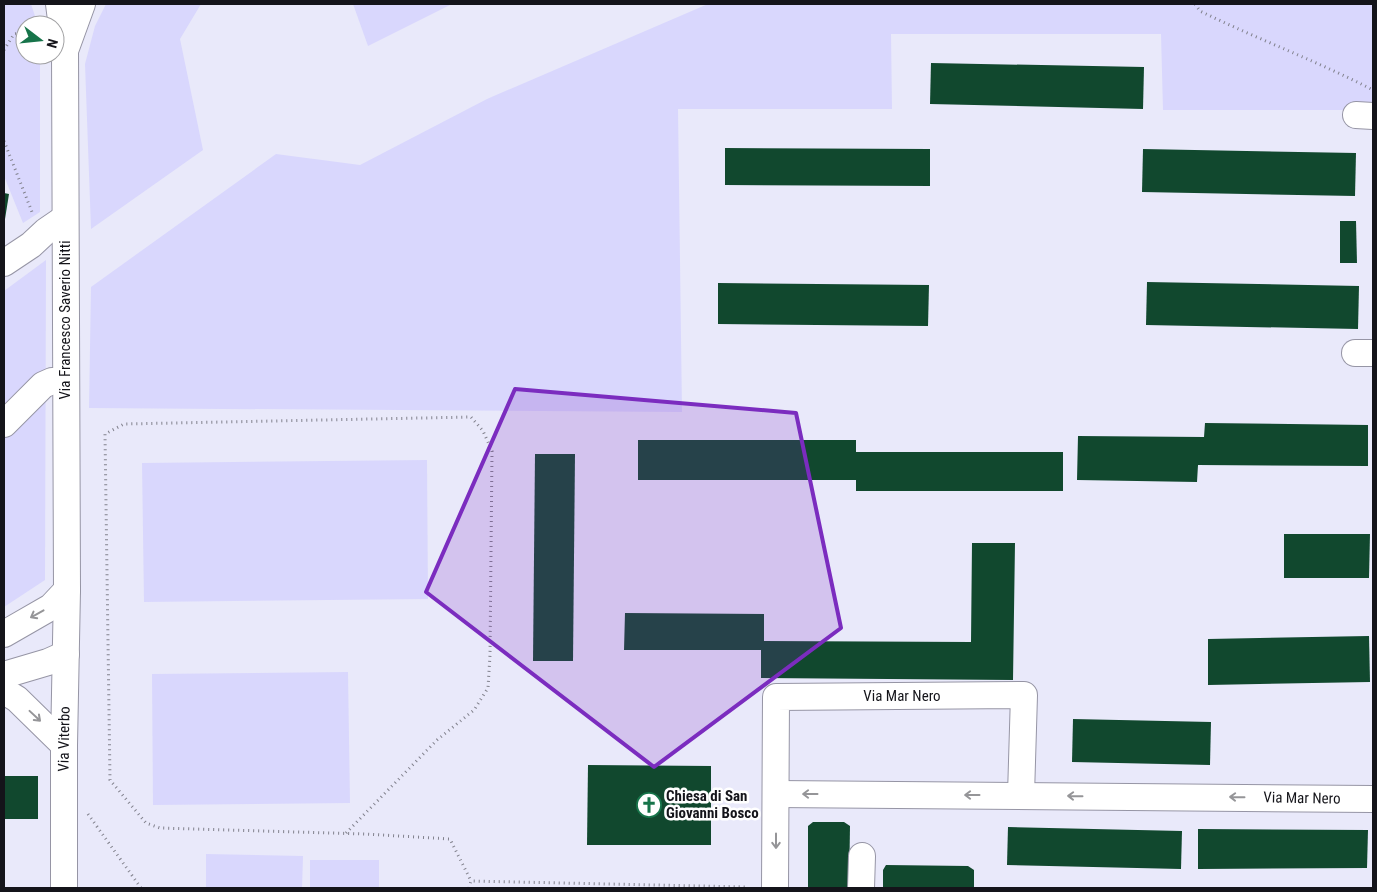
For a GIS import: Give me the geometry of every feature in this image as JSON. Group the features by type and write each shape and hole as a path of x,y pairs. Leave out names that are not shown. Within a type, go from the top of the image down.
{"street":[{"name":"Via Francesco Saverio Nitti","path":"65,51 82,4"},
{"name":"Via Francesco Saverio Nitti","path":"65,65 67,590"},
{"path":"4,263 31,245 46,231 65,218"},
{"path":"4,424 43,385 52,381 65,381"},
{"path":"4,634 51,607 67,590"},
{"name":"Via Viterbo","path":"64,888 67,590"},
{"path":"4,675 48,662 66,654"},
{"path":"4,691 17,699 64,745"},
{"name":"Via Mar Nero","path":"775,888 776,697 1024,695 1021,795"},
{"name":"Via Mar Nero","path":"776,794 1373,799"},
{"path":"861,888 862,856"}],"path":[{"path":"1195,4 1200,11 1217,20 1338,72 1373,90"},
{"path":"4,50 15,34"},
{"path":"4,141 33,215"},
{"path":"346,833 437,740 474,710 488,688 492,451 483,431 471,418 124,424 105,434 110,780 146,823 160,828 346,833 450,839 471,881 468,888"},
{"path":"86,811 141,888"},
{"path":"471,881 746,887"}],"highlighted area":[{"path":"515,389 796,413 841,628 654,767 426,592"}],"shaded area":[{"path":"4,4 31,4 35,15 15,15 15,65 40,65 40,212 23,223 4,176"},
{"path":"106,4 201,4 180,39 203,150 91,229 85,64 95,26"},
{"path":"353,4 452,4 368,46"},
{"path":"708,4 1373,4 1373,107 1344,110 1163,110 1161,34 891,34 892,109 678,109 682,412 89,408 91,287 276,154 360,165 487,99"},
{"path":"46,260 45,580 4,607 4,291"},
{"path":"427,460 428,599 144,602 142,463"},
{"path":"348,672 350,803 153,805 152,674"},
{"path":"206,854 303,856 302,888 206,888"},
{"path":"310,860 379,860 379,888 310,888"}],"building":[{"path":"931,63 1144,67 1143,109 930,104"},
{"path":"725,148 930,149 930,186 725,185"},
{"path":"1143,149 1356,153 1355,196 1142,192"},
{"path":"4,193 9,194 5,219 4,219"},
{"path":"1340,221 1356,221 1357,263 1340,263"},
{"path":"1147,282 1359,286 1358,329 1146,325"},
{"path":"718,283 929,285 928,326 718,324"},
{"path":"1205,423 1368,425 1368,466 1198,465 1197,482 1077,480 1078,436 1204,437"},
{"path":"638,440 856,440 856,452 1063,452 1063,491 856,491 856,480 638,480"},
{"path":"535,454 575,454 573,661 533,661"},
{"path":"1284,534 1370,534 1369,578 1284,578"},
{"path":"972,543 1015,543 1013,680 761,678 761,650 624,650 625,613 764,614 764,641 971,642"},
{"path":"1369,636 1370,682 1208,685 1208,639"},
{"path":"1073,719 1211,722 1210,765 1072,762"},
{"name":"Chiesa di San Giovanni Bosco","path":"588,765 711,766 711,845 587,845"},
{"path":"4,776 38,776 38,819 4,819"},
{"path":"813,822 844,822 850,826 849,888 808,888 808,826"},
{"path":"1008,827 1182,831 1181,869 1007,865"},
{"path":"1198,829 1368,830 1367,868 1198,869"},
{"path":"886,865 968,866 974,870 974,888 883,888 883,870"}],"place":[{"name":"Chiesa di San Giovanni Bosco","path":"649,805"}]}
